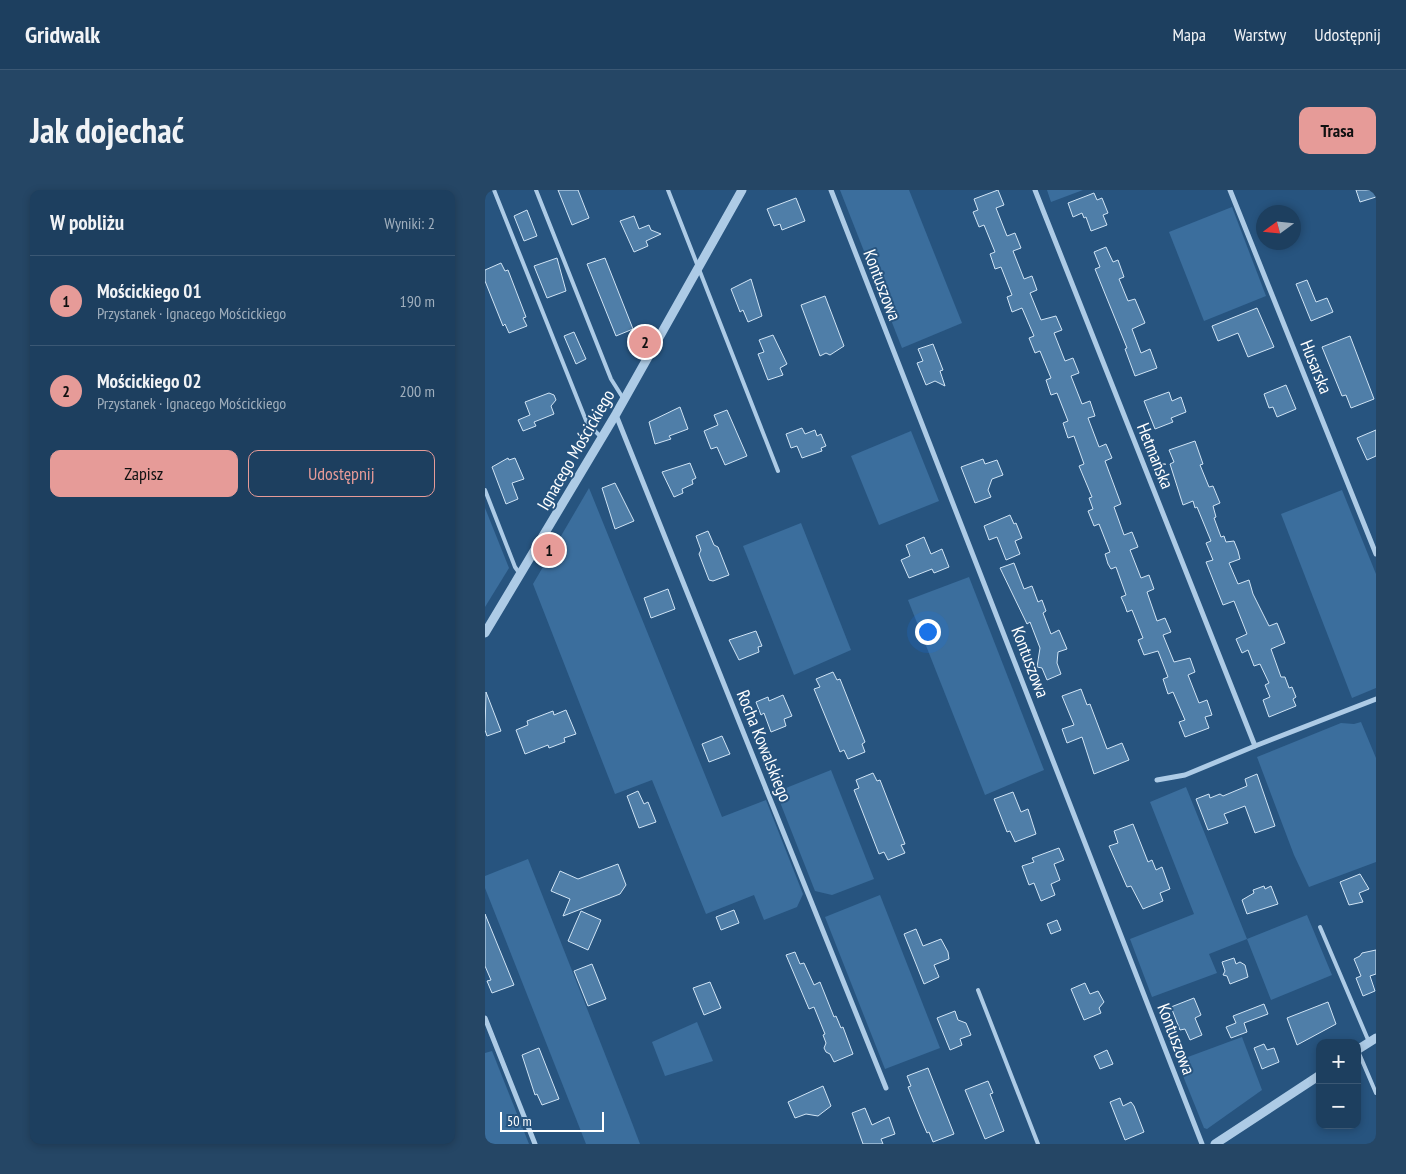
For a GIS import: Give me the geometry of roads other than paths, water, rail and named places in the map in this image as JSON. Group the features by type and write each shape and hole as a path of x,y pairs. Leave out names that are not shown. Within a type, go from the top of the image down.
{"street":[{"name":"Ignacego Mościckiego","path":"485,633 616,414 742,190"},
{"name":"Kontuszowa","path":"831,190 1202,1144"},
{"name":"Hetmańska","path":"1035,190 1255,746"},
{"name":"Husarska","path":"1230,190 1376,554"},
{"name":"Rocha Kowalskiego","path":"616,414 886,1088"},
{"path":"1157,780 1185,775 1376,699"},
{"path":"485,1018 535,1144"},
{"path":"1361,1048 1373,1040"},
{"path":"1215,1144 1316,1078"}],"lane":[{"path":"494,190 587,423 602,438"},
{"path":"535,190 611,379 624,400"},
{"path":"668,190 778,471"},
{"path":"485,490 515,567 520,574"},
{"path":"1320,927 1373,1040"},
{"path":"978,990 1038,1144"},
{"path":"1361,1057 1376,1093"}],"place":[{"name":"Mościckiego 02","path":"645,342"},
{"name":"Mościckiego 01","path":"549,550"}]}
